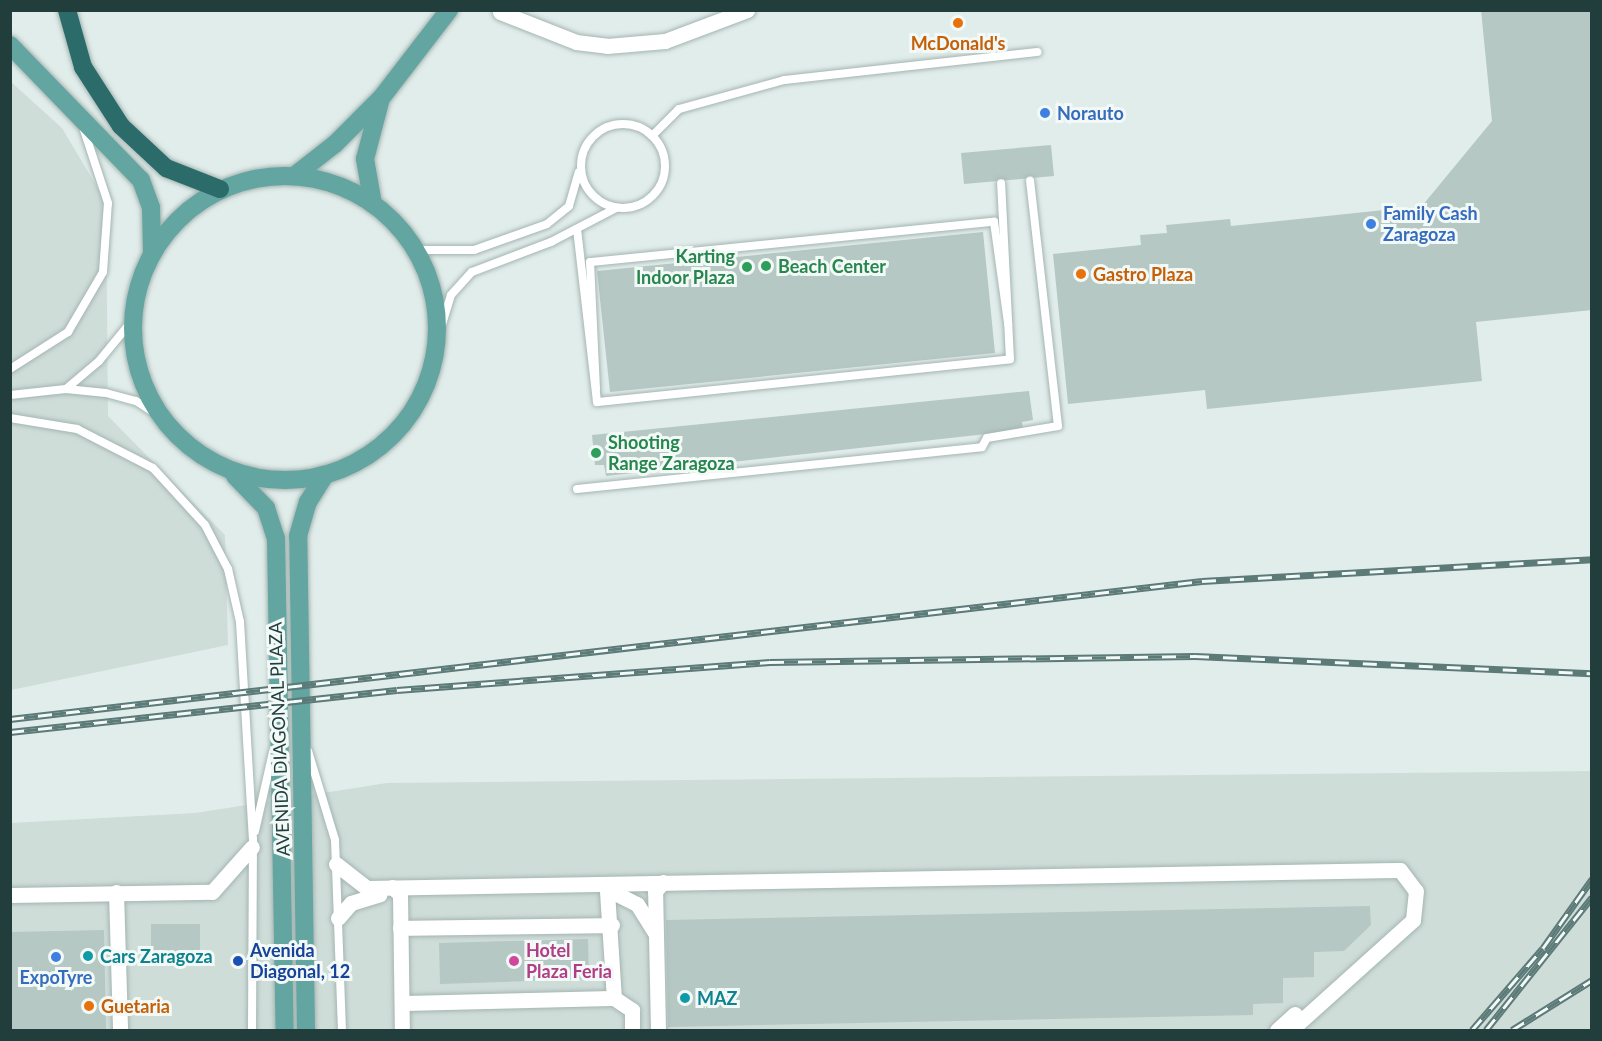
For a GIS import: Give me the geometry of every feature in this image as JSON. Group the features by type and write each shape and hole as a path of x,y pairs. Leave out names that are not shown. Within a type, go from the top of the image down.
{"highway":[{"path":"67,10 83,67 126,133 166,168 220,189"}],"main road":[{"path":"294,176 335,144 382,97 450,10"},
{"path":"10,45 146,189 152,252 131,321"},
{"path":"373,204 365,159 382,97"},
{"path":"152,252 184,213 220,189 256,178 294,176 322,180 373,204 415,250 434,295 436,344 425,388 401,427 367,457 325,475 274,481 225,467"},
{"name":"AVENIDA DIAGONAL PLAZA","path":"131,321 142,386 164,419 258,496 273,522 285,1030"},
{"name":"AVENIDA DIAGONAL PLAZA","path":"306,1030 298,536 308,502 325,475"}],"street":[{"path":"500,12 576,42 607,46 666,41 747,10"},
{"path":"10,895 212,892 253,843"},
{"path":"336,864 367,888 396,891 609,891 1400,870 1416,891 1413,920 1291,1030"},
{"path":"338,918 367,894 396,891 1394,878 1407,894 1403,919 1277,1030"},
{"path":"658,1030 656,935 661,888"},
{"path":"661,888 666,1030"},
{"path":"396,891 400,928 402,1030"},
{"path":"609,891 614,998"},
{"path":"609,891 637,904 656,935"},
{"path":"116,892 120,1030"},
{"path":"400,928 612,925"},
{"path":"402,1003 614,998 632,1010 632,1030"}],"lane":[{"path":"652,136 679,109 784,80 1037,52"},
{"path":"10,369 68,332 103,272 108,203 80,117"},
{"path":"415,250 474,250 555,220 569,206 588,142 608,126 633,125 652,136 664,159 661,185 643,204 616,208 577,229 472,272 451,295 436,344"},
{"path":"580,167 591,194 616,208"},
{"path":"577,489 982,447 987,438 1058,426 1030,180"},
{"path":"577,229 597,402 1010,359 1001,183"},
{"path":"596,389 599,377 590,262 994,222 1009,325"},
{"path":"66,389 99,361 131,321"},
{"path":"10,395 66,389 124,397 164,419"},
{"path":"10,418 77,429 137,457 181,495 220,549 240,622 253,843 252,1030"},
{"path":"253,843 279,727"},
{"path":"301,733 335,840 342,1030"}],"shaded area":[{"path":"10,81 62,128 106,202 108,416 225,535 228,645 11,690"},
{"path":"1591,771 1591,1030 11,1030 11,823 195,813 387,783"}],"building":[{"path":"1481,10 1592,10 1592,310 1476,322 1482,381 1207,409 1205,390 1068,404 1053,254 1141,245 1140,235 1167,233 1166,225 1230,219 1231,226 1422,206 1492,121"},
{"path":"1051,145 1054,176 964,184 961,153"},
{"path":"983,232 995,353 610,392 597,271"},
{"path":"1029,391 1033,420 1022,422 1023,430 606,476 604,465 595,465 592,435"},
{"path":"1370,906 1371,925 1344,951 1314,952 1314,977 1283,978 1283,1003 1253,1004 1253,1015 668,1027 666,920"},
{"path":"151,924 200,924 200,958 151,958"},
{"path":"104,930 106,1030 10,1030 10,932"},
{"name":"Hotel Plaza Feria","path":"588,939 589,979 440,984 439,943"}],"railway":[{"path":"10,719 1202,581 1592,559"},
{"path":"10,732 397,690 770,662 1195,656 1592,673"},
{"path":"1472,1030 1543,948 1592,879"},
{"path":"1486,1030 1592,897"},
{"path":"1512,1030 1592,980"}],"place":[{"name":"McDonald's","path":"958,23"},
{"name":"Norauto","path":"1045,113"},
{"name":"Family Cash Zaragoza","path":"1371,224"},
{"name":"Beach Center","path":"766,266"},
{"name":"Karting Indoor Plaza","path":"747,267"},
{"name":"Gastro Plaza","path":"1081,274"},
{"name":"Shooting Range Zaragoza","path":"596,453"},
{"name":"Cars Zaragoza","path":"88,956"},
{"name":"ExpoTyre","path":"56,957"},
{"name":"Avenida Diagonal, 12","path":"238,961"},
{"name":"Hotel Plaza Feria","path":"514,961"},
{"name":"MAZ","path":"685,998"},
{"name":"Guetaria","path":"89,1006"}]}
